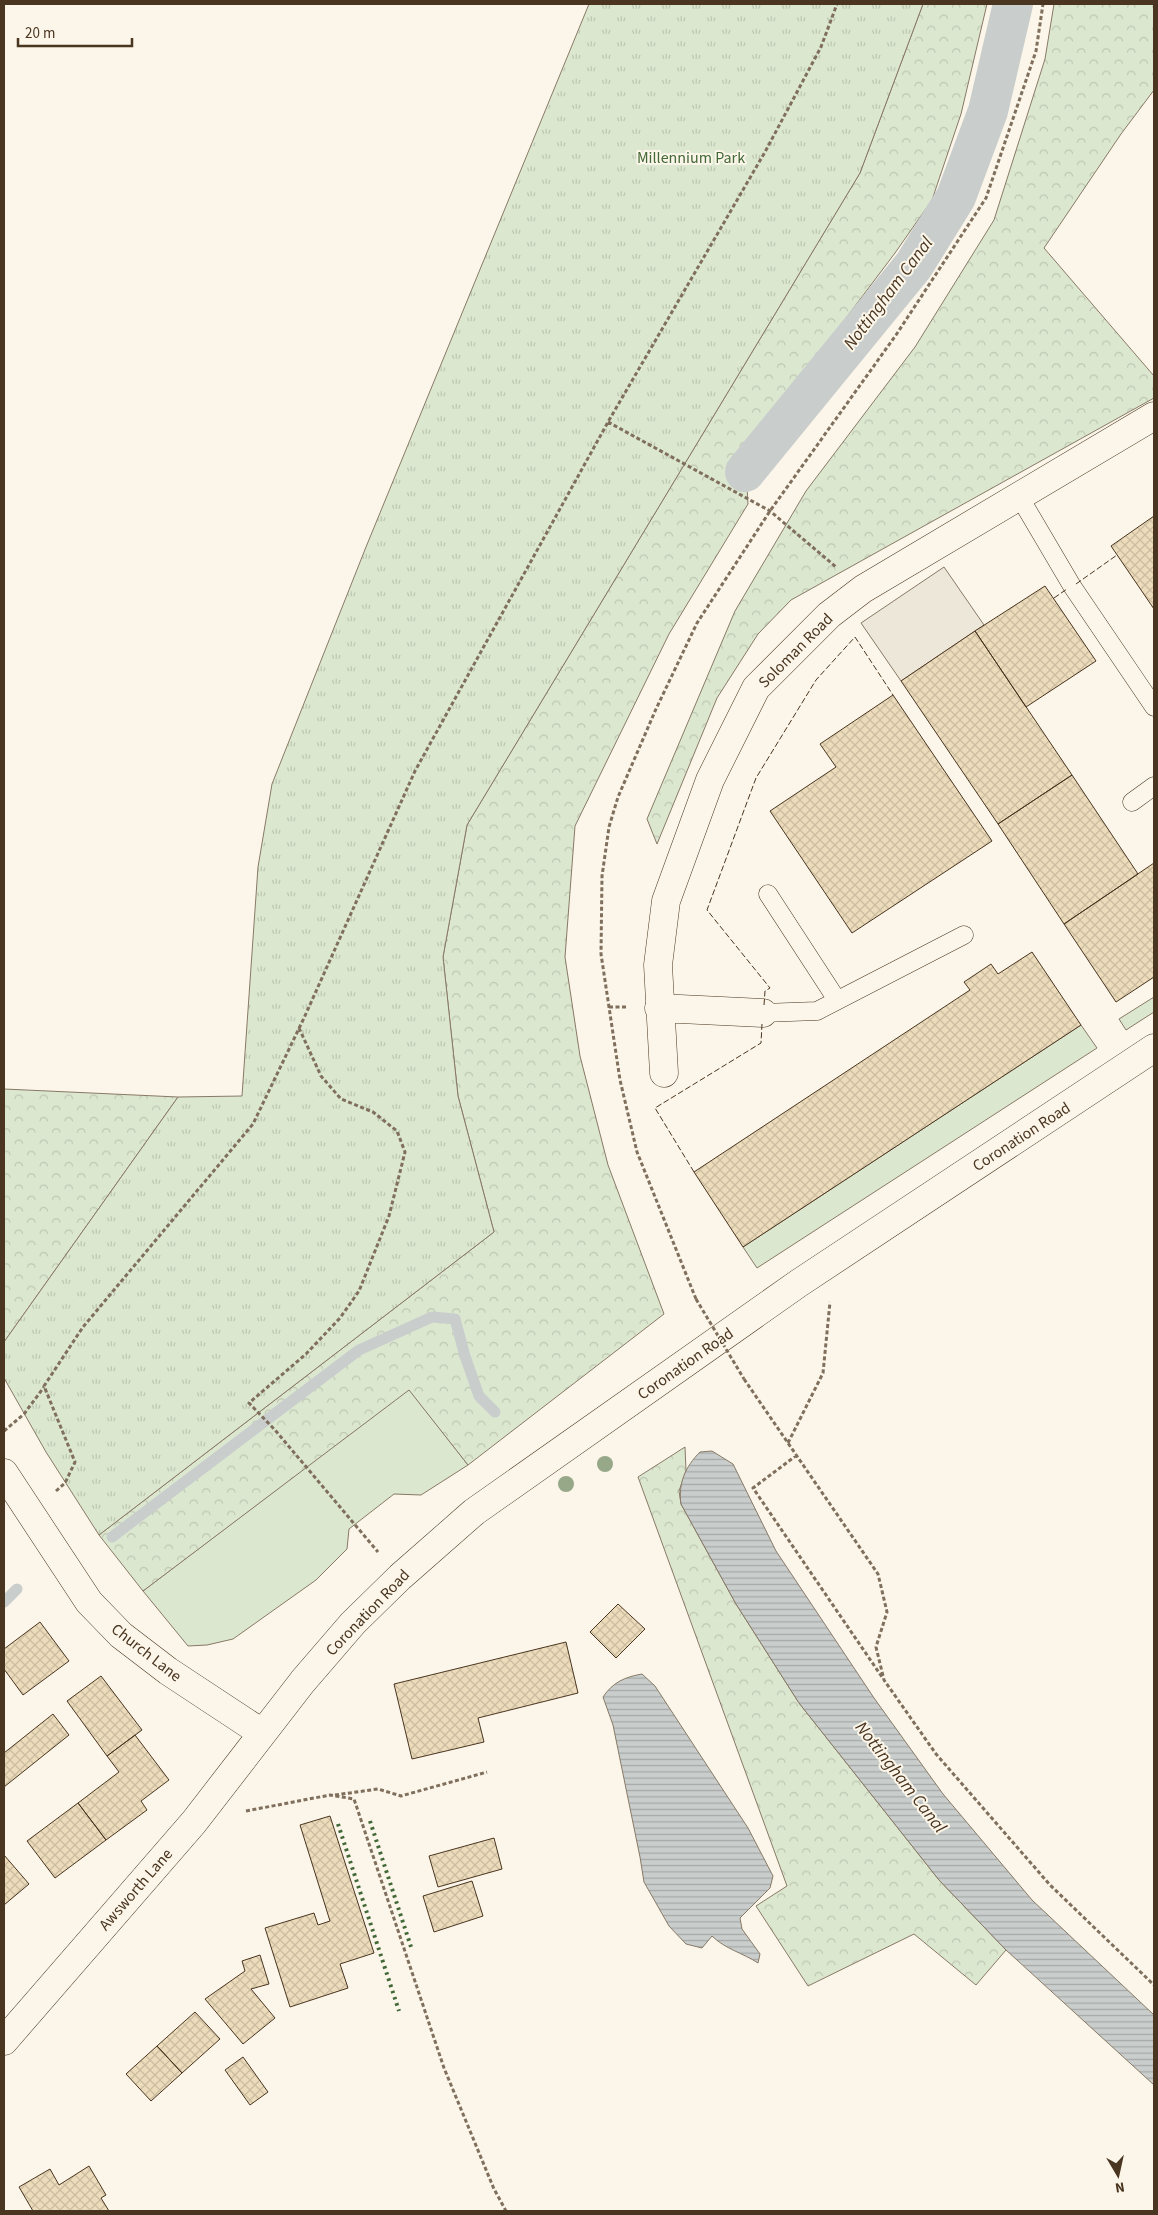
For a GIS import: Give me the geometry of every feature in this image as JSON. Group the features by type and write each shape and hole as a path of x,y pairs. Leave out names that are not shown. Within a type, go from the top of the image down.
{"street":[{"name":"Soloman Road","path":"664,1074 658,965 666,901 710,780 756,688 829,615 863,590 1154,416"},
{"path":"659,1008 763,1014"},
{"name":"Coronation Road","path":"262,1733 303,1681 341,1638 400,1577 474,1512 799,1283 1154,1048"},
{"name":"Church Lane","path":"4,1473 89,1602 121,1635 168,1670 262,1733"},
{"name":"Awsworth Lane","path":"4,2041 210,1801 262,1733"}],"lane":[{"path":"1019,496 1072,586 1154,707"},
{"path":"1132,802 1154,786"},
{"path":"768,894 837,1000"},
{"path":"763,1014 817,1011 964,935"}],"path":[{"path":"4,1431 24,1414 83,1327 253,1124 299,1028 415,771 608,422 765,152 821,48 837,4"},
{"path":"884,1680 876,1647 887,1612 878,1574 744,1379 696,1299 638,1152 620,1080 602,954 602,876 609,827 618,797 656,709 697,623 770,511 896,335 986,198 1036,51 1043,4"},
{"path":"608,422 770,511 863,590"},
{"path":"299,1028 321,1076 341,1099 373,1112 397,1131 405,1152 389,1216 359,1291 340,1318 306,1354 248,1403 274,1430 400,1577"},
{"path":"788,1443 823,1373 831,1304"},
{"path":"29,1513 65,1483 75,1462 44,1386"},
{"path":"797,1455 752,1488 936,1754 1050,1885 1154,1985"},
{"path":"210,1801 240,1812 378,1789 401,1796 486,1772"},
{"path":"330,1796 354,1799 444,2068 494,2189 506,2211"}],"green space":[{"name":"Millennium Park","path":"589,4 923,4 860,173 467,825 443,957 458,1096 494,1232 99,1535 46,1452 4,1378 4,1342 178,1097 242,1096 258,867 272,784 366,547"},
{"path":"923,4 987,4 961,114 932,200 895,253 745,452 748,504 669,634 575,826 565,957 580,1056 608,1165 664,1314 468,1465 409,1390 143,1591 99,1535 494,1232 458,1096 443,957 467,825 860,173"},
{"path":"1054,4 1154,4 1154,90 1121,134 1044,248 1154,376 1154,398 791,600 758,634 717,698 657,844 647,819 735,611 806,491 915,347 994,220 1045,59"},
{"path":"1154,997 1154,1012 1126,1030 1119,1019"},
{"path":"1081,1025 1097,1048 757,1268 743,1247"},
{"path":"4,1089 178,1097 4,1342"},
{"path":"409,1389 468,1465 421,1495 394,1494 349,1529 347,1549 316,1580 233,1639 207,1645 188,1646 143,1591"},
{"path":"685,1447 686,1471 679,1491 681,1504 736,1604 799,1703 939,1880 1006,1950 976,1985 914,1934 808,1986 756,1906 787,1886 638,1477"}],"shaded area":[{"path":"944,567 984,625 901,681 861,623"}],"water":[{"path":"712,1451 733,1464 776,1551 874,1698 943,1794 1032,1900 1154,2015 1154,2085 1006,1950 939,1880 799,1703 736,1604 681,1504 682,1483 690,1464 700,1452"},
{"path":"642,1674 655,1686 748,1828 773,1876 770,1888 740,1918 742,1929 760,1954 758,1963 712,1936 702,1948 686,1944 669,1926 644,1882 613,1725 603,1697 611,1687 620,1681"}],"building":[{"path":"1154,516 1154,609 1111,546"},
{"path":"1045,586 1096,661 1026,707 975,631"},
{"path":"975,631 1072,775 998,824 901,681"},
{"path":"893,695 992,841 852,933 770,811 836,767 820,744"},
{"path":"1072,775 1138,874 1064,924 998,824"},
{"path":"1154,863 1154,977 1116,1002 1064,924"},
{"path":"1032,952 1081,1025 743,1247 694,1172 970,990 964,982 991,964 998,974"},
{"path":"618,1604 645,1629 616,1658 590,1632"},
{"path":"40,1622 69,1661 23,1695 4,1669 4,1649"},
{"path":"566,1642 578,1693 478,1718 484,1742 412,1759 394,1684"},
{"path":"101,1676 142,1730 107,1756 67,1701"},
{"path":"53,1714 69,1735 4,1787 4,1753"},
{"path":"135,1735 169,1780 141,1801 147,1810 106,1840 78,1803 119,1772 107,1756"},
{"path":"78,1803 106,1840 55,1878 27,1841"},
{"path":"330,1816 374,1953 340,1964 348,1988 290,2007 265,1928 314,1913 318,1925 330,1921 300,1825"},
{"path":"494,1838 502,1869 438,1887 429,1856"},
{"path":"4,1855 29,1884 4,1905"},
{"path":"472,1881 483,1916 434,1932 423,1896"},
{"path":"260,1955 269,1984 251,1989 275,2018 243,2044 205,1999 245,1971 242,1961"},
{"path":"195,2012 220,2039 182,2073 157,2046"},
{"path":"157,2046 182,2073 151,2101 126,2074"},
{"path":"243,2057 268,2092 250,2105 225,2070"},
{"path":"89,2166 106,2195 101,2198 109,2211 33,2211 19,2187 50,2169 59,2185"}],"waterway":[{"name":"Nottingham Canal","path":"745,472 914,265 956,197 988,111 1013,4"},
{"path":"112,1537 359,1350 432,1317 455,1319 479,1396 495,1412"},
{"path":"4,1602 17,1589"}],"hedge":[{"path":"370,1821 412,1950"},
{"path":"338,1824 399,2011"}],"fence":[{"path":"1076,584 1117,555"},
{"path":"1054,598 1067,589"},
{"path":"764,1005 765,991 770,988 707,910 756,778 816,680 855,637 893,695"},
{"path":"694,1172 655,1108 761,1043 762,1024"}]}
